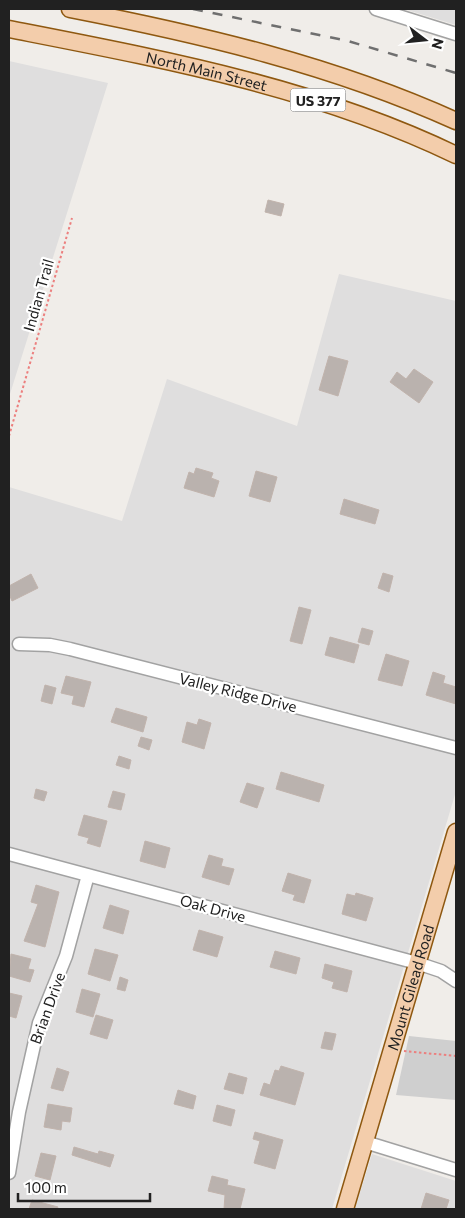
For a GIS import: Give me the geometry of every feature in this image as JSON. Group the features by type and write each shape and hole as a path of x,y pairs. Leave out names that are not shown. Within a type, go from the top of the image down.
{"main road":[{"name":"North Main Street","path":"70,9 174,29 283,57 370,85 456,121"},
{"name":"North Main Street","path":"9,29 174,61 290,90 385,124 456,155"},
{"name":"Mount Gilead Road","path":"345,1209 456,832"}],"street":[{"path":"376,9 456,34"},
{"name":"Valley Ridge Drive","path":"19,644 50,645 70,649 456,748"},
{"name":"Oak Drive","path":"9,854 417,963 442,971 456,981"},
{"name":"Brian Drive","path":"9,1173 14,1111 39,1024 66,956 88,874"},
{"path":"365,1142 456,1170"}],"path":[{"name":"Indian Trail","path":"9,436 72,218"},
{"path":"392,1048 408,1052 456,1056"}],"shaded area":[{"path":"404,9 456,9 456,25"},
{"path":"9,61 108,83 9,397"},
{"path":"339,274 456,301 456,791 332,1209 9,1209 9,487 122,521 167,379 297,426"},
{"path":"409,1036 456,1041 456,1100 396,1095"},
{"path":"372,1154 456,1181 456,1209 355,1209"}],"building":[{"path":"268,200 284,204 281,216 265,212"},
{"path":"329,356 348,361 338,396 319,390"},
{"path":"414,369 433,382 419,403 390,382 397,372 406,379"},
{"path":"196,468 213,473 211,478 219,481 214,497 184,488 189,472 194,474"},
{"path":"256,471 277,477 270,502 249,496"},
{"path":"344,499 379,510 375,524 340,514"},
{"path":"383,573 393,576 389,592 378,588"},
{"path":"31,574 38,588 12,601 9,594 9,586"},
{"path":"299,607 311,610 302,644 290,641"},
{"path":"362,628 373,631 369,645 358,642"},
{"path":"330,637 359,645 354,663 325,655"},
{"path":"386,654 409,661 402,686 378,680"},
{"path":"433,672 445,676 443,683 456,687 456,704 426,695"},
{"path":"66,676 91,682 84,707 72,704 74,696 61,693"},
{"path":"45,685 56,688 52,704 41,701"},
{"path":"116,708 147,717 143,732 111,722"},
{"path":"199,719 211,723 204,749 182,742 187,722 197,725"},
{"path":"141,737 152,740 149,750 138,746"},
{"path":"119,756 131,760 129,769 116,765"},
{"path":"281,772 324,785 319,802 276,789"},
{"path":"247,783 264,788 257,808 240,802"},
{"path":"36,789 47,792 44,801 34,798"},
{"path":"113,791 125,794 121,810 108,807"},
{"path":"84,815 107,821 100,847 87,843 89,838 78,835"},
{"path":"145,841 170,848 165,868 140,861"},
{"path":"209,855 223,859 221,866 234,869 229,885 202,877"},
{"path":"288,873 311,880 304,903 293,900 295,895 282,891"},
{"path":"36,885 59,892 45,947 24,941 38,904 31,902"},
{"path":"356,893 373,898 366,921 342,914 347,894 355,896"},
{"path":"110,905 129,911 123,934 103,928"},
{"path":"199,930 223,937 217,957 193,950"},
{"path":"95,949 118,955 110,981 88,974"},
{"path":"275,951 300,958 296,974 270,967"},
{"path":"11,954 31,959 28,969 34,970 30,982 9,976"},
{"path":"325,964 352,971 347,992 332,988 334,982 322,978"},
{"path":"120,977 128,980 125,991 117,989"},
{"path":"82,989 100,994 93,1017 76,1012"},
{"path":"9,993 22,996 16,1018 9,1016"},
{"path":"96,1015 113,1020 107,1039 90,1034"},
{"path":"325,1032 336,1034 332,1050 321,1048"},
{"path":"281,1066 304,1073 295,1105 260,1095 264,1083 270,1085 275,1070 279,1071"},
{"path":"57,1068 69,1072 63,1091 51,1088"},
{"path":"229,1073 247,1078 243,1094 224,1089"},
{"path":"178,1090 196,1096 193,1109 174,1104"},
{"path":"48,1104 72,1108 70,1122 62,1121 61,1130 44,1127"},
{"path":"217,1105 235,1110 231,1126 213,1121"},
{"path":"255,1132 283,1140 275,1169 254,1163 260,1141 253,1139"},
{"path":"74,1147 98,1154 99,1151 114,1155 110,1167 72,1155"},
{"path":"41,1153 56,1156 50,1180 35,1176"},
{"path":"212,1176 228,1180 227,1185 245,1189 240,1209 224,1209 225,1195 208,1191"},
{"path":"426,1193 449,1200 446,1209 421,1209"},
{"path":"32,1200 58,1207 57,1209 29,1209"}],"railway":[{"path":"193,9 348,41 456,73"}]}
